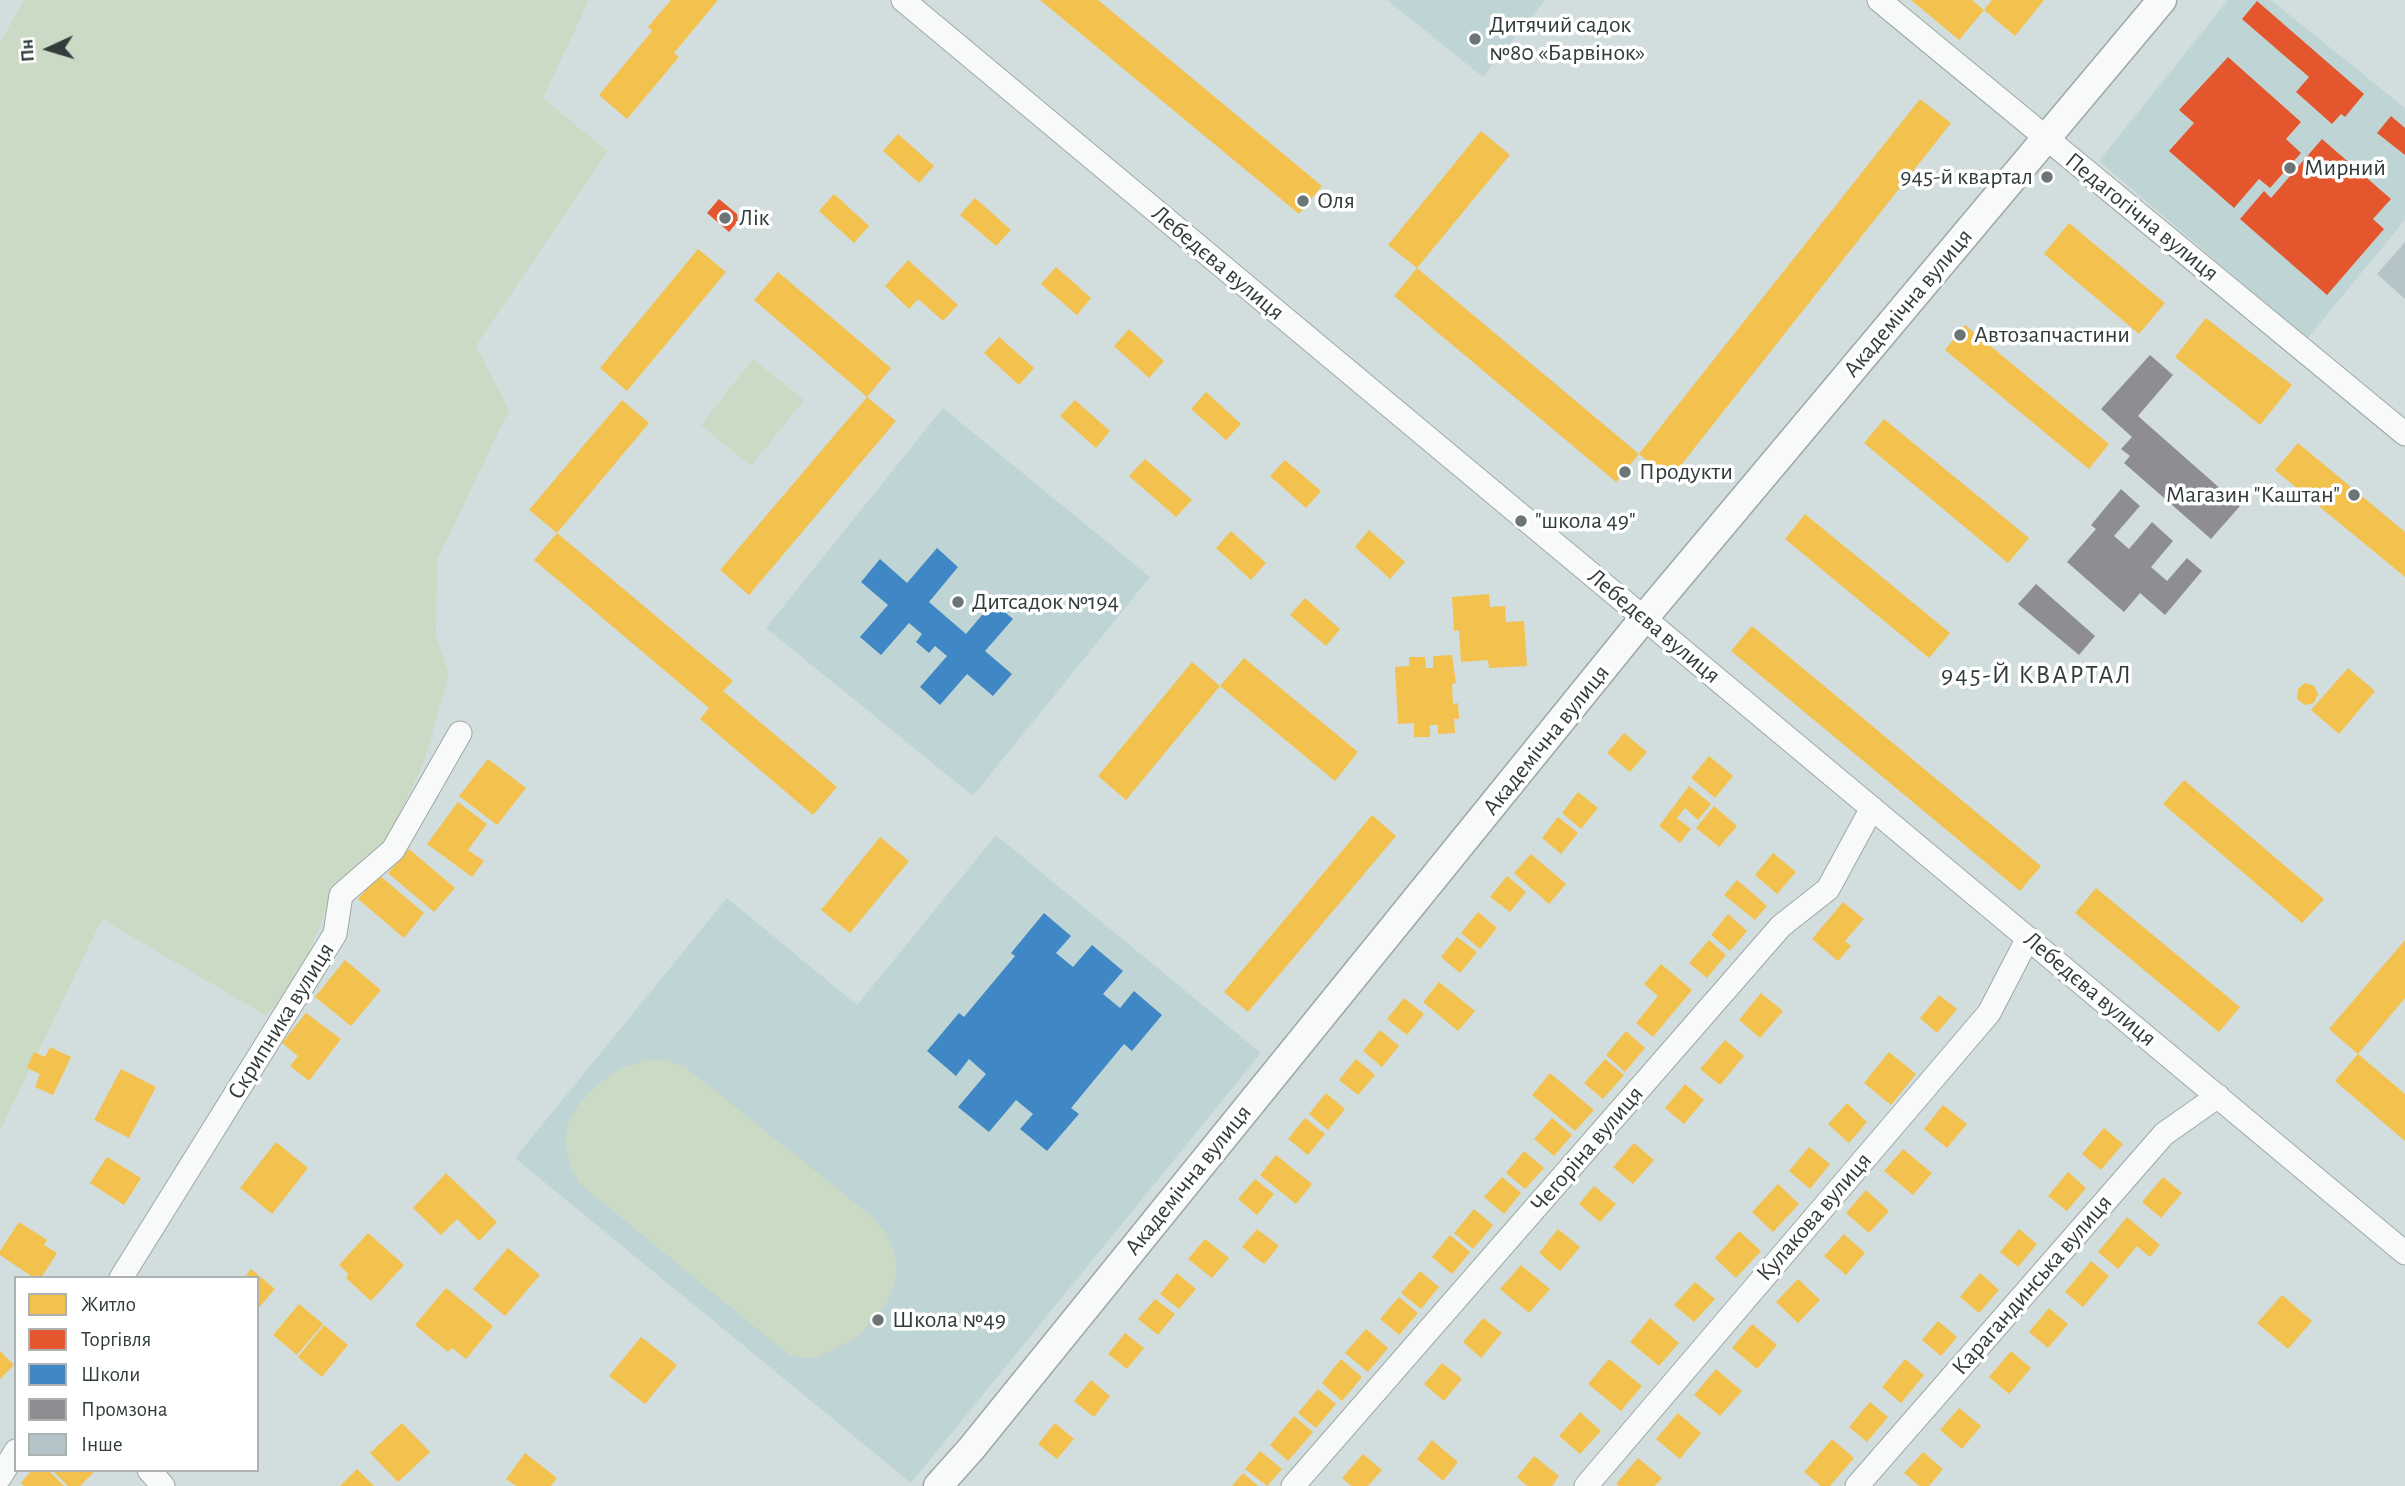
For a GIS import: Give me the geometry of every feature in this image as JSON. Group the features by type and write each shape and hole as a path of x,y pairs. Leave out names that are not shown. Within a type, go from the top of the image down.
{"main road":[{"name":"Академічна вулиця","path":"938,1486 971,1449 1644,618 2162,0"}],"street":[{"name":"Лебедєва вулиця","path":"903,0 2405,1253"},
{"name":"Педагогічна вулиця","path":"1879,0 2405,434"},
{"name":"Скрипника вулиця","path":"122,1276 335,934 341,895 393,850 460,733"},
{"name":"Чегоріна вулиця","path":"1293,1486 1782,926 1828,889 1872,808"},
{"name":"Кулакова вулиця","path":"1586,1486 1989,1013 2028,938"},
{"name":"Карагандинська вулиця","path":"1857,1486 2164,1133 2218,1096"},
{"path":"0,1477 14,1454"},
{"path":"151,1472 163,1486"}],"shaded area":[{"name":"Дитячий садок №80 «Барвінок»","path":"1387,0 1545,0 1483,77"},
{"path":"2228,0 2271,0 2405,108 2405,220 2307,339 2099,161"},
{"name":"Дитсадок №194","path":"943,408 1150,577 973,796 766,628"},
{"name":"Школа №49","path":"996,835 1261,1053 911,1483 515,1158 727,898 857,1005"}],"green space":[{"path":"24,0 589,0 543,98 607,151 476,346 509,410 437,560 436,636 449,674 424,762 385,845 333,893 294,990 265,1015 102,919 0,1131 0,43"},
{"path":"753,359 804,400 751,466 701,425"},
{"path":"647,1060 669,1060 688,1069 873,1217 886,1234 894,1251 897,1271 893,1289 886,1304 858,1337 817,1358 800,1358 788,1354 580,1184 570,1166 565,1142 568,1122 581,1101 601,1082 622,1068"}],"building: Житло":[{"path":"671,0 718,0 674,53 679,57 627,119 599,95 652,31 648,27"},
{"path":"1040,0 1098,0 1322,186 1299,214"},
{"path":"1911,0 1972,0 1984,10 1959,40"},
{"path":"1992,0 2044,0 2015,36 1984,10"},
{"path":"1920,99 1951,123 1670,479 1639,454"},
{"path":"1481,131 1510,155 1417,268 1388,245"},
{"path":"898,134 934,166 919,183 883,151"},
{"path":"834,194 869,226 854,243 819,211"},
{"path":"975,198 1011,230 996,246 960,215"},
{"path":"2069,223 2165,303 2139,334 2044,254"},
{"path":"698,249 726,272 627,391 600,368"},
{"path":"908,260 958,305 943,321 918,299 909,309 885,286"},
{"path":"1056,267 1091,298 1077,315 1041,284"},
{"path":"1417,268 1639,454 1616,482 1394,296"},
{"path":"778,272 891,368 867,397 754,300"},
{"path":"2206,318 2292,385 2260,425 2175,357"},
{"path":"1965,325 2109,444 2089,469 1945,350"},
{"path":"1129,329 1164,361 1149,378 1114,346"},
{"path":"999,337 1034,368 1019,385 984,353"},
{"path":"1206,392 1241,424 1226,440 1191,409"},
{"path":"867,397 896,421 749,595 720,570"},
{"path":"622,400 649,423 557,533 529,510"},
{"path":"1075,400 1110,431 1096,448 1060,416"},
{"path":"1884,419 2029,538 2008,563 1864,443"},
{"path":"2298,443 2405,532 2405,577 2275,470"},
{"path":"1145,459 1192,500 1176,517 1129,476"},
{"path":"1285,460 1321,491 1306,508 1270,476"},
{"path":"1805,514 1950,633 1929,658 1785,539"},
{"path":"1369,530 1405,562 1390,579 1355,547"},
{"path":"1231,531 1266,563 1251,580 1216,548"},
{"path":"557,533 733,681 723,691 837,787 813,815 700,719 709,708 534,560"},
{"path":"1489,594 1490,607 1505,606 1506,622 1524,621 1527,666 1489,668 1488,660 1461,662 1459,630 1454,631 1452,597"},
{"path":"1305,598 1340,629 1326,646 1290,615"},
{"path":"1752,626 2041,866 2020,891 1731,651"},
{"path":"1452,655 1456,683 1452,684 1453,704 1458,703 1459,719 1454,719 1455,733 1438,734 1438,725 1430,725 1430,737 1414,737 1414,723 1398,724 1395,667 1409,666 1409,657 1425,657 1426,668 1433,668 1433,656"},
{"path":"1244,658 1358,752 1335,781 1220,686"},
{"path":"1192,662 1220,686 1126,800 1098,776"},
{"path":"2348,668 2375,691 2339,734 2311,710"},
{"path":"2305,683 2314,686 2318,694 2314,703 2305,705 2297,699 2298,689"},
{"path":"1624,733 1647,752 1630,772 1607,753"},
{"path":"1709,756 1733,776 1715,798 1691,778"},
{"path":"488,759 526,788 497,825 459,796"},
{"path":"2184,780 2324,899 2302,923 2163,804"},
{"path":"1689,786 1711,804 1698,820 1685,808 1677,818 1691,829 1680,843 1659,826"},
{"path":"1578,792 1598,808 1581,829 1562,813"},
{"path":"458,802 487,824 468,850 484,861 472,877 427,844"},
{"path":"1714,806 1737,826 1719,847 1696,828"},
{"path":"1372,815 1396,836 1248,1012 1224,992"},
{"path":"1558,817 1578,833 1561,854 1542,838"},
{"path":"880,837 909,861 850,933 821,910"},
{"path":"409,849 455,888 434,912 388,873"},
{"path":"1773,853 1796,872 1777,894 1755,875"},
{"path":"1531,854 1566,884 1549,904 1514,873"},
{"path":"379,875 424,913 404,938 358,899"},
{"path":"1507,876 1526,892 1510,912 1490,897"},
{"path":"1737,880 1767,906 1755,920 1724,895"},
{"path":"2096,888 2240,1007 2219,1032 2075,913"},
{"path":"1843,902 1864,919 1845,941 1851,946 1838,961 1812,939"},
{"path":"1478,912 1497,928 1480,949 1461,933"},
{"path":"1728,914 1747,931 1730,951 1711,935"},
{"path":"1457,937 1477,952 1460,973 1441,957"},
{"path":"1709,940 1726,955 1707,978 1689,963"},
{"path":"2405,940 2405,998 2358,1054 2329,1029"},
{"path":"345,960 381,990 351,1026 315,997"},
{"path":"1661,964 1692,990 1653,1037 1636,1023 1658,996 1644,984"},
{"path":"1439,982 1475,1011 1458,1031 1423,1002"},
{"path":"1761,993 1783,1011 1760,1038 1739,1020"},
{"path":"1939,995 1957,1009 1937,1033 1920,1018"},
{"path":"1404,998 1424,1014 1407,1035 1387,1019"},
{"path":"306,1013 341,1039 309,1081 290,1066 298,1056 282,1043"},
{"path":"1380,1030 1399,1046 1382,1067 1363,1051"},
{"path":"1626,1031 1645,1048 1625,1072 1606,1055"},
{"path":"1725,1040 1744,1056 1720,1085 1700,1069"},
{"path":"50,1047 71,1057 53,1095 35,1087 40,1074 27,1068 34,1052 45,1057"},
{"path":"1889,1052 1916,1074 1891,1105 1864,1083"},
{"path":"2358,1054 2405,1094 2405,1141 2335,1081"},
{"path":"1356,1059 1375,1075 1358,1095 1339,1080"},
{"path":"1605,1059 1624,1075 1603,1099 1584,1083"},
{"path":"121,1069 156,1087 129,1138 94,1120"},
{"path":"1550,1073 1594,1110 1575,1131 1532,1095"},
{"path":"1685,1084 1704,1100 1684,1124 1665,1108"},
{"path":"1326,1093 1345,1109 1328,1130 1309,1114"},
{"path":"1847,1103 1867,1122 1849,1143 1828,1124"},
{"path":"1943,1105 1967,1124 1947,1148 1924,1129"},
{"path":"1305,1118 1325,1134 1308,1155 1288,1139"},
{"path":"1552,1118 1572,1135 1554,1156 1534,1139"},
{"path":"2104,1128 2123,1144 2101,1170 2082,1154"},
{"path":"276,1142 308,1168 272,1214 240,1188"},
{"path":"1634,1143 1654,1160 1633,1184 1613,1167"},
{"path":"1809,1147 1830,1164 1810,1189 1789,1171"},
{"path":"1903,1149 1932,1173 1913,1195 1884,1171"},
{"path":"1524,1151 1544,1168 1525,1189 1506,1173"},
{"path":"1276,1155 1312,1184 1296,1204 1260,1175"},
{"path":"107,1157 141,1178 124,1205 90,1183"},
{"path":"2068,1172 2086,1188 2067,1211 2048,1196"},
{"path":"446,1173 497,1222 479,1241 457,1219 441,1235 413,1208"},
{"path":"1502,1177 1521,1193 1504,1214 1484,1197"},
{"path":"2163,1177 2182,1193 2161,1218 2142,1202"},
{"path":"1255,1179 1274,1194 1257,1215 1238,1199"},
{"path":"1778,1184 1799,1204 1773,1232 1752,1212"},
{"path":"1594,1186 1616,1204 1600,1222 1579,1204"},
{"path":"1866,1190 1889,1211 1869,1233 1846,1213"},
{"path":"1474,1209 1493,1225 1473,1249 1454,1233"},
{"path":"2127,1217 2160,1245 2150,1257 2137,1246 2118,1269 2098,1252"},
{"path":"19,1222 47,1240 44,1245 57,1253 42,1276 31,1276 0,1255"},
{"path":"1257,1229 1279,1246 1264,1264 1242,1247"},
{"path":"1558,1229 1580,1247 1560,1271 1539,1253"},
{"path":"2019,1229 2037,1244 2018,1267 2000,1252"},
{"path":"1739,1231 1761,1251 1736,1278 1715,1258"},
{"path":"368,1233 404,1265 371,1301 346,1278 348,1273 339,1265"},
{"path":"1844,1234 1865,1253 1846,1275 1824,1256"},
{"path":"1450,1235 1470,1252 1452,1274 1432,1257"},
{"path":"1205,1239 1229,1258 1212,1278 1188,1259"},
{"path":"508,1248 540,1275 505,1316 473,1289"},
{"path":"2091,1261 2109,1276 2083,1307 2065,1292"},
{"path":"1521,1265 1550,1289 1529,1313 1500,1289"},
{"path":"251,1269 275,1289 259,1308 259,1276 246,1276"},
{"path":"1420,1271 1439,1287 1421,1309 1401,1293"},
{"path":"1177,1273 1196,1289 1179,1309 1160,1294"},
{"path":"1980,1273 1999,1290 1979,1313 1960,1297"},
{"path":"1798,1279 1820,1300 1798,1323 1776,1302"},
{"path":"1695,1282 1715,1299 1694,1322 1674,1305"},
{"path":"446,1288 493,1326 466,1359 452,1348 448,1352 415,1325"},
{"path":"2282,1295 2312,1321 2288,1349 2257,1323"},
{"path":"1399,1297 1418,1313 1399,1335 1380,1319"},
{"path":"1155,1299 1175,1314 1158,1335 1138,1319"},
{"path":"299,1304 323,1324 297,1355 273,1335"},
{"path":"2049,1308 2068,1324 2048,1348 2029,1332"},
{"path":"1483,1318 1502,1333 1481,1358 1463,1342"},
{"path":"1650,1318 1679,1343 1659,1366 1630,1342"},
{"path":"1938,1321 1957,1337 1941,1356 1922,1340"},
{"path":"1752,1324 1777,1345 1757,1369 1732,1348"},
{"path":"324,1325 348,1345 322,1377 298,1357"},
{"path":"1366,1329 1388,1348 1368,1372 1345,1353"},
{"path":"1125,1333 1144,1348 1127,1369 1108,1354"},
{"path":"641,1337 677,1365 645,1404 609,1376"},
{"path":"0,1351 14,1365 0,1379"},
{"path":"2011,1351 2031,1368 2009,1394 1989,1377"},
{"path":"1341,1359 1362,1377 1342,1401 1322,1383"},
{"path":"1609,1359 1642,1386 1621,1411 1588,1384"},
{"path":"1905,1359 1924,1375 1901,1403 1882,1387"},
{"path":"1442,1363 1462,1379 1444,1401 1424,1384"},
{"path":"1716,1369 1742,1391 1720,1416 1694,1395"},
{"path":"1091,1380 1110,1396 1094,1417 1074,1401"},
{"path":"1318,1389 1336,1404 1316,1428 1298,1413"},
{"path":"1870,1402 1888,1417 1867,1442 1849,1427"},
{"path":"1959,1408 1981,1426 1962,1449 1940,1430"},
{"path":"1580,1412 1601,1431 1580,1454 1559,1436"},
{"path":"1678,1413 1701,1433 1680,1459 1656,1439"},
{"path":"1294,1416 1313,1432 1288,1461 1270,1445"},
{"path":"402,1423 430,1452 398,1482 370,1453"},
{"path":"1055,1423 1074,1439 1057,1459 1038,1444"},
{"path":"1832,1439 1854,1458 1830,1486 1821,1486 1804,1472"},
{"path":"1432,1440 1458,1462 1443,1481 1417,1459"},
{"path":"1260,1451 1282,1469 1267,1486 1245,1469"},
{"path":"1923,1452 1943,1469 1929,1486 1919,1486 1904,1473"},
{"path":"525,1453 557,1478 551,1486 516,1486 506,1479"},
{"path":"1363,1454 1382,1470 1368,1486 1351,1486 1342,1478"},
{"path":"1534,1456 1559,1476 1552,1486 1527,1486 1517,1477"},
{"path":"1638,1458 1662,1478 1655,1486 1616,1484"},
{"path":"357,1469 374,1486 340,1486"},
{"path":"30,1472 50,1472 64,1486 24,1486 21,1483"},
{"path":"54,1472 94,1472 80,1486 68,1486"},
{"path":"1243,1473 1258,1486 1232,1486"}],"building: Торгівля":[{"path":"2257,1 2364,94 2345,117 2341,114 2332,124 2296,92 2309,77 2242,19"},
{"path":"2228,57 2301,122 2286,139 2301,153 2270,188 2259,179 2234,208 2169,151 2194,123 2179,110"},
{"path":"2391,116 2405,128 2405,155 2377,133"},
{"path":"2322,139 2391,199 2373,219 2384,229 2327,295 2240,219 2264,191 2271,198"},
{"name":"Лік","path":"719,199 737,214 738,221 729,232 707,213"}],"building: Школи":[{"path":"937,548 958,567 929,602 966,634 993,602 1013,619 985,651 1012,674 993,696 967,674 940,705 920,687 947,656 935,646 929,653 916,642 922,634 909,623 881,655 860,637 888,605 861,582 880,559 907,583"},
{"path":"1044,913 1071,936 1056,953 1073,967 1092,945 1123,971 1103,994 1120,1008 1134,991 1162,1015 1132,1051 1124,1044 1071,1108 1079,1114 1047,1151 1020,1129 1033,1114 1016,1100 989,1132 958,1107 986,1074 969,1059 956,1076 927,1051 959,1013 964,1017 1015,956 1011,953"}],"building: Промзона":[{"path":"2150,355 2173,375 2138,416 2240,506 2211,539 2124,463 2130,456 2121,449 2132,437 2101,409"},
{"path":"2121,489 2140,506 2114,536 2129,549 2152,522 2173,541 2151,567 2167,581 2187,558 2202,571 2165,615 2140,593 2124,612 2067,562 2096,529 2091,525"},
{"path":"2036,584 2095,636 2079,655 2018,604"}],"building: Інше":[{"path":"2405,242 2405,299 2377,274"}],"place":[{"name":"Дитячий садок №80 «Барвінок»","path":"1475,39"},
{"name":"Мирний","path":"2290,168"},
{"name":"945-й квартал","path":"2047,177"},
{"name":"Оля","path":"1303,201"},
{"name":"Лік","path":"725,218"},
{"name":"Автозапчастини","path":"1960,335"},
{"name":"Продукти","path":"1625,472"},
{"name":"Магазин \"Каштан\"","path":"2354,495"},
{"name":"\"школа 49\"","path":"1521,521"},
{"name":"Дитсадок №194","path":"958,602"},
{"name":"Школа №49","path":"878,1320"}],"district":[{"name":"945-Й КВАРТАЛ","path":"2037,675"}]}
